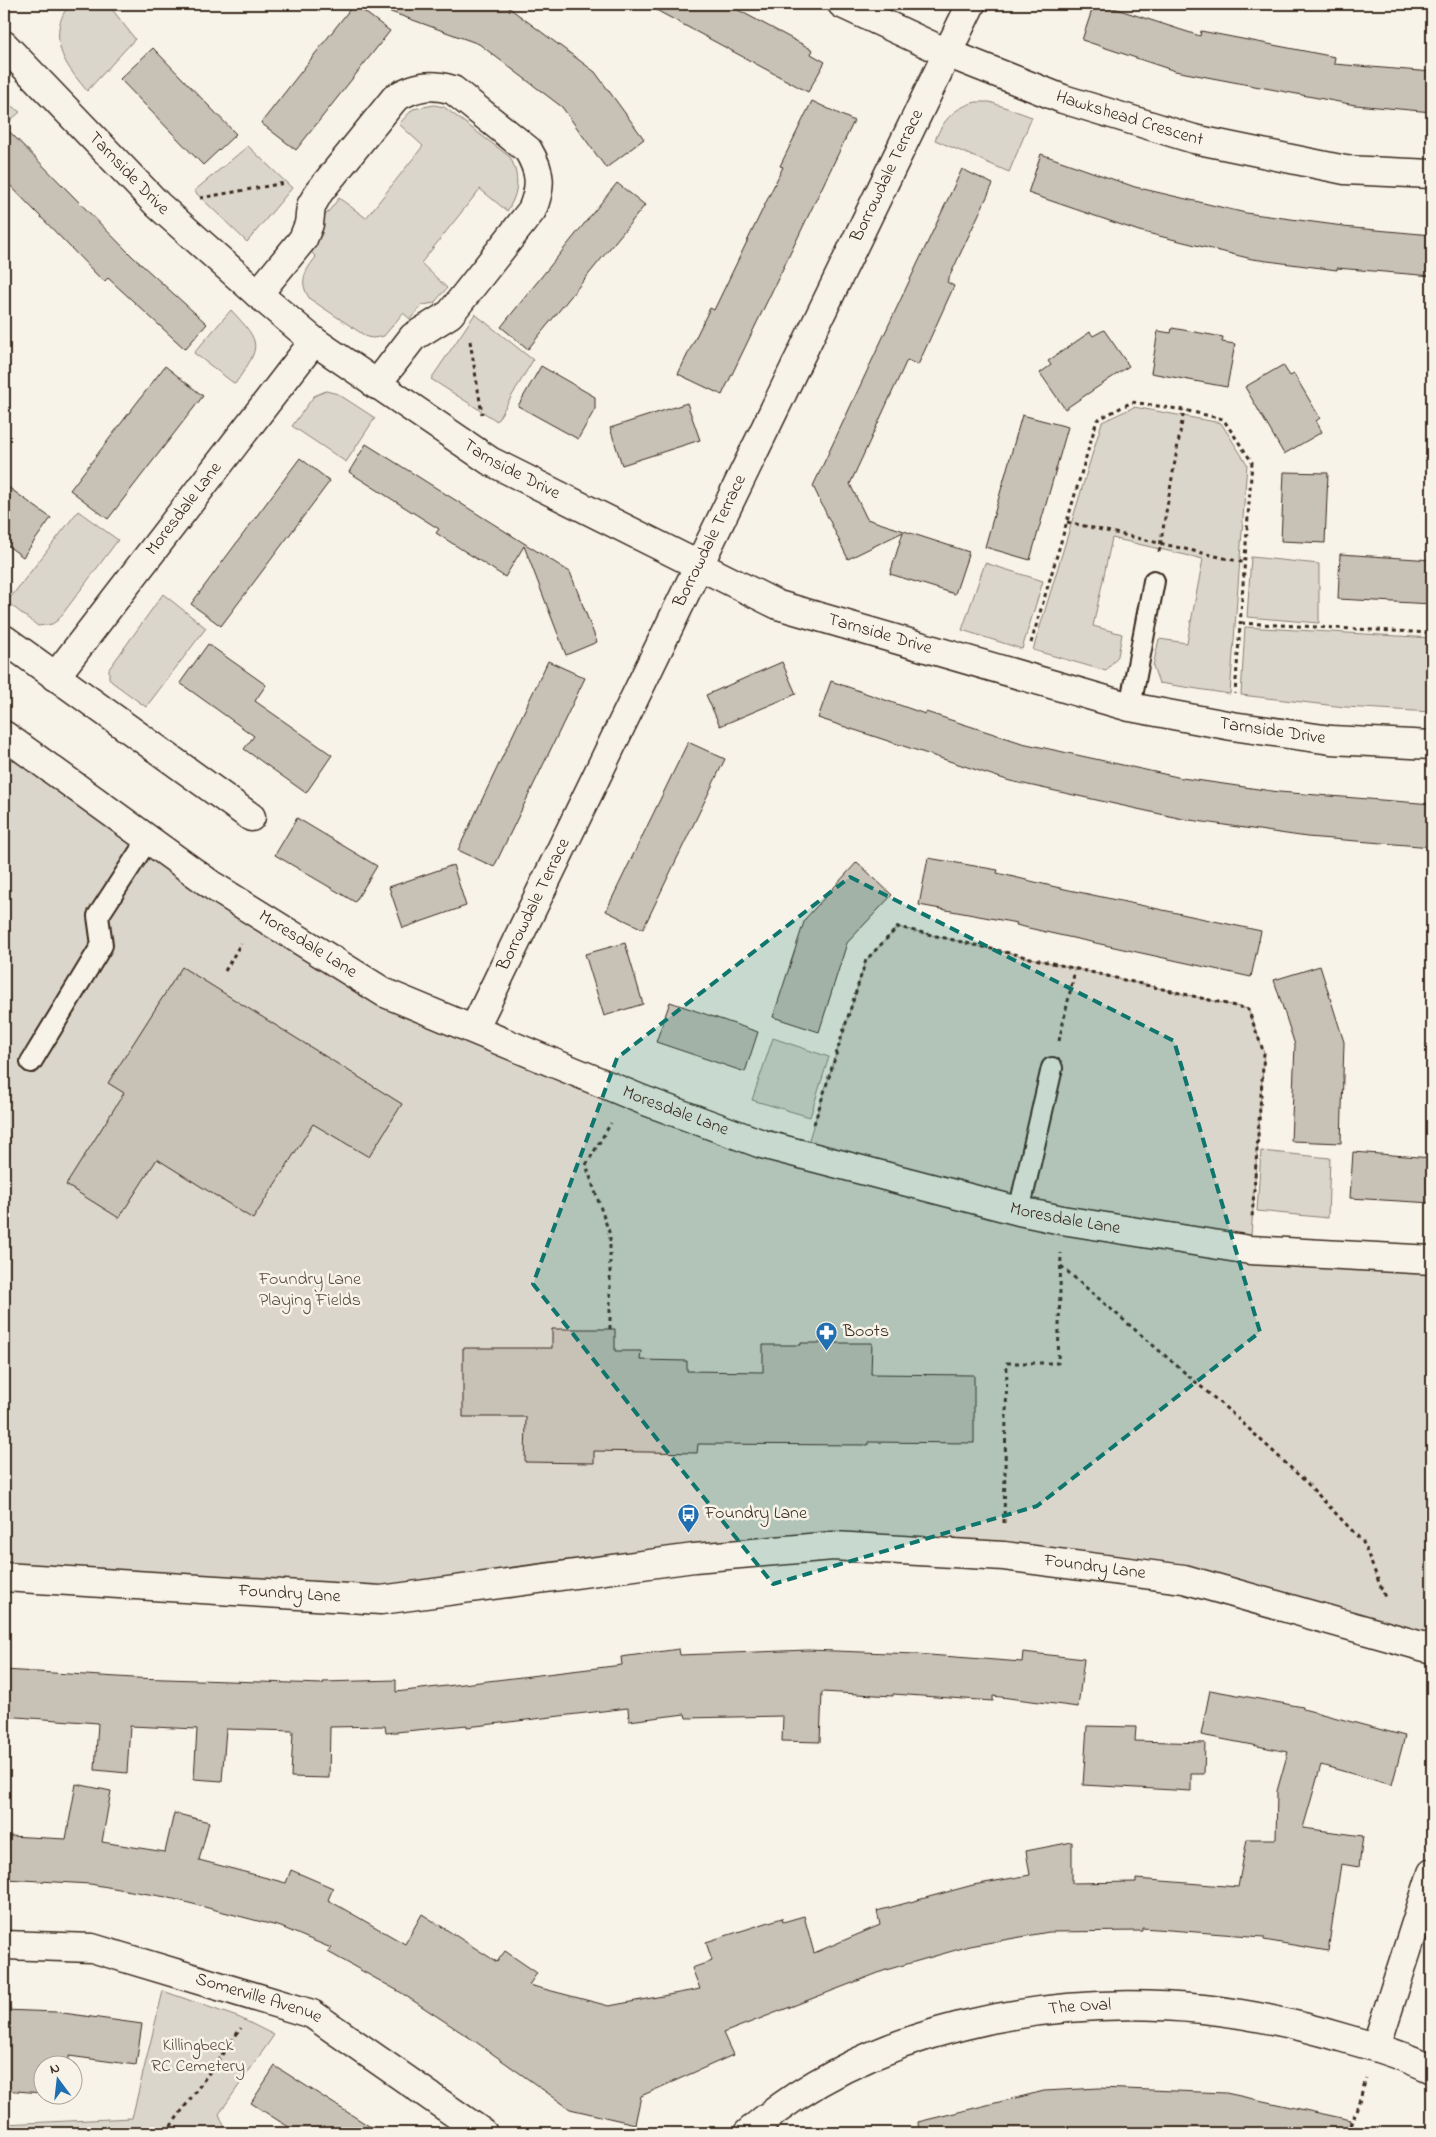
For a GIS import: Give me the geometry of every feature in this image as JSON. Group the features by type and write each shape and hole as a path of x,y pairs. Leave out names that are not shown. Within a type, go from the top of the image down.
{"street":[{"name":"Hawkshead Crescent","path":"842,4 947,53 1064,99 1194,139 1345,170 1432,174"},
{"name":"Borrowdale Terrace","path":"474,1029 971,4"},
{"name":"Tarnside Drive","path":"4,45 158,205 314,341 490,461 778,604 1130,708 1232,726 1331,740 1432,745"},
{"path":"258,294 302,239 309,224 311,206 319,192 395,98 408,90 423,86 438,85 453,90 528,150 536,163 540,179 538,195 532,210 463,299 450,314 413,337 376,385"},
{"name":"Moresdale Lane","path":"55,677 314,341"},
{"path":"4,639 251,817"},
{"name":"Moresdale Lane","path":"4,736 213,886 385,992 628,1093 762,1144 1018,1211 1062,1220 1250,1250 1432,1260"},
{"name":"Foundry Lane","path":"4,1577 381,1600 694,1558 833,1546 1004,1556 1184,1579 1432,1649"},
{"path":"1376,2047 1432,1872"},
{"name":"Somerville Avenue","path":"4,1945 92,1948 312,2014 483,2133"},
{"name":"The Oval","path":"748,2133 795,2097 825,2078 856,2063 939,2033 991,2020 1044,2011 1123,2006 1203,2009 1255,2016 1314,2029 1376,2047 1432,2068"}],"lane":[{"path":"1130,708 1154,581"},
{"path":"30,1062 102,945 98,916 148,839"},
{"path":"1018,1211 1052,1068"}],"path":[{"path":"158,205 334,174"},
{"path":"463,299 490,461"},
{"path":"1021,677 1097,420 1132,402 1184,410 1224,419 1252,462 1246,563 1232,726"},
{"path":"1154,581 1184,410"},
{"path":"1067,522 1246,563"},
{"path":"1241,623 1432,633"},
{"path":"804,1155 866,960 898,927 1248,1010 1264,1053 1250,1250"},
{"path":"1052,1068 1075,970"},
{"path":"610,1329 610,1235 586,1165 628,1093"},
{"path":"1004,1556 1007,1363 1058,1363 1062,1220"},
{"path":"1061,1266 1095,1293 1263,1442 1306,1482 1363,1542 1402,1640"},
{"path":"166,2133 260,1999"},
{"path":"1349,2133 1376,2047"}],"highlighted area":[{"path":"850,877 1174,1041 1260,1332 1037,1506 773,1584 533,1284 617,1058"}],"green space":[{"path":"71,4 108,4 135,39 87,91 75,77 66,62 60,46 60,22 64,12"},
{"path":"4,101 20,112 4,126"},
{"path":"990,102 1032,117 1009,172 935,140 942,126 951,115 968,104"},
{"path":"434,105 444,107 510,157 517,178 514,198 507,211 480,189 421,263 447,288 434,303 423,305 410,319 403,313 384,336 367,337 310,299 306,293 304,277 316,257 311,252 322,234 324,217 339,198 366,218 423,146 399,124 413,109"},
{"path":"248,146 292,188 247,242 194,191"},
{"path":"231,310 249,331 255,346 250,361 235,384 194,353"},
{"path":"475,314 533,360 497,421 431,379"},
{"path":"326,391 338,394 375,418 346,462 292,426 314,396"},
{"path":"1134,407 1221,423 1247,464 1230,694 1159,683 1153,666 1159,639 1187,643 1203,559 1112,538 1093,626 1122,634 1118,656 1106,671 1033,650 1102,422"},
{"path":"78,511 118,540 58,620 52,624 38,626 7,602"},
{"path":"1251,557 1319,564 1319,623 1247,617"},
{"path":"985,563 1043,581 1022,649 962,630"},
{"path":"163,594 206,628 146,707 112,682 109,678 109,669"},
{"path":"1245,627 1432,638 1432,712 1345,707 1241,695"},
{"name":"Foundry Lane Playing Fields","path":"4,739 385,993 804,1155 866,960 898,927 1248,1009 1264,1053 1250,1250 1432,1260 1432,1649 1184,1579 833,1546 381,1600 4,1577"},
{"path":"773,1038 829,1057 810,1117 752,1100"},
{"path":"1261,1151 1330,1158 1328,1218 1257,1211"},
{"name":"Killingbeck RC Cemetery","path":"163,1991 240,2018 274,2035 219,2114 227,2133 4,2133 4,2124 132,2118"}],"building":[{"path":"354,4 390,31 296,150 261,123"},
{"path":"378,4 504,4 595,72 644,139 606,168 562,107 479,44 377,7"},
{"path":"645,4 727,4 813,50 811,54 825,62 808,92"},
{"path":"1094,4 1101,4 1200,36 1201,31 1335,57 1334,64 1432,72 1432,112 1355,105 1175,71 1082,40"},
{"path":"153,48 236,134 203,165 120,79"},
{"path":"812,101 854,121 722,395 678,374 710,308 714,310 783,167 780,166"},
{"path":"4,126 132,256 207,324 185,349 108,278 105,281 101,279 4,179"},
{"path":"1041,154 1135,187 1246,213 1343,227 1432,235 1432,276 1337,268 1337,270 1252,259 1139,231 1028,193"},
{"path":"962,169 993,184 947,282 954,286 918,365 907,360 850,484 867,519 969,552 955,594 890,574 903,532 848,559 813,486"},
{"path":"617,183 645,205 528,349 501,327"},
{"path":"1172,328 1223,337 1222,342 1235,344 1227,387 1151,373 1158,331 1171,333"},
{"path":"1104,330 1129,366 1065,409 1040,373 1051,365 1048,361 1090,332 1093,336"},
{"path":"1283,365 1290,376 1294,374 1320,418 1316,421 1322,432 1284,454 1245,387"},
{"path":"165,366 203,396 108,519 70,490"},
{"path":"541,366 595,397 595,409 578,439 518,406"},
{"path":"687,403 700,440 622,465 610,428"},
{"path":"1022,415 1068,427 1030,560 985,547"},
{"path":"366,444 570,572 597,642 566,655 524,546 505,577 436,533 439,529 349,472"},
{"path":"300,458 330,481 221,626 191,604"},
{"path":"1284,472 1328,473 1325,543 1281,541"},
{"path":"4,484 51,518 23,557 4,543"},
{"path":"1340,554 1432,560 1432,604 1338,599"},
{"path":"208,644 266,685 255,701 332,755 306,793 244,749 254,736 180,683"},
{"path":"548,661 585,678 494,867 458,850"},
{"path":"782,662 796,694 720,726 706,695"},
{"path":"831,681 925,714 926,712 1022,743 1182,778 1279,792 1432,804 1432,847 1307,837 1183,819 1010,781 818,718"},
{"path":"688,742 725,759 643,929 606,911"},
{"path":"297,818 377,866 355,902 275,855"},
{"path":"928,858 998,870 997,873 1060,888 1261,931 1251,977 1050,933 1016,925 1017,923 919,905"},
{"path":"857,862 892,895 847,943 819,1032 773,1017 805,919"},
{"path":"453,865 466,906 403,928 389,887"},
{"path":"625,943 643,1004 604,1016 585,954"},
{"path":"1320,966 1344,1042 1341,1143 1291,1141 1295,1045 1274,980"},
{"path":"182,967 402,1104 369,1157 313,1124 253,1219 157,1159 119,1218 66,1185 124,1093 108,1083"},
{"path":"670,1002 758,1032 745,1072 656,1042"},
{"path":"1353,1152 1432,1158 1432,1203 1350,1198"},
{"path":"552,1329 615,1329 615,1351 641,1351 640,1360 687,1361 687,1371 763,1372 763,1345 872,1343 871,1374 974,1375 974,1443 868,1442 868,1445 698,1444 697,1453 594,1451 594,1463 525,1462 526,1417 463,1417 463,1348 552,1348"},
{"path":"679,1649 680,1655 808,1650 916,1654 1022,1662 1023,1652 1084,1659 1078,1707 993,1696 993,1701 893,1694 893,1696 822,1692 820,1742 782,1741 783,1716 686,1718 685,1714 629,1721 628,1708 467,1727 467,1725 386,1733 385,1726 330,1727 329,1778 291,1777 293,1731 226,1729 222,1781 194,1779 197,1729 130,1726 127,1773 95,1770 98,1723 4,1716 4,1670 134,1678 323,1684 323,1682 396,1680 396,1692 622,1665 621,1657"},
{"path":"1210,1690 1303,1707 1303,1709 1405,1736 1392,1785 1321,1765 1303,1828 1363,1836 1359,1867 1341,1864 1328,1951 1264,1940 1264,1937 1142,1928 1142,1931 1049,1932 970,1946 886,1970 723,2033 733,2055 641,2096 635,2124 570,2109 476,2042 400,1992 328,1952 331,1948 281,1927 166,1897 90,1884 6,1879 9,1836 66,1839 76,1784 111,1791 102,1842 165,1852 174,1813 209,1822 199,1860 286,1883 291,1870 333,1888 328,1900 405,1944 422,1914 497,1962 505,1951 537,1973 529,1985 609,2006 700,1989 692,1968 712,1961 706,1942 782,1918 783,1922 804,1916 814,1953 880,1925 877,1911 973,1885 1030,1875 1026,1851 1072,1842 1072,1883 1136,1882 1136,1879 1238,1887 1247,1839 1276,1839 1277,1791 1288,1752 1201,1735"},
{"path":"1087,1726 1136,1727 1135,1741 1205,1743 1204,1774 1191,1774 1191,1791 1083,1785"},
{"path":"4,2010 56,2012 142,2024 136,2065 82,2058 82,2054 32,2054 32,2092 4,2090"},
{"path":"275,2066 380,2133 299,2133 279,2121 251,2103"},
{"path":"1099,2088 1226,2093 1351,2120 1350,2133 1175,2131 1175,2133 919,2133 918,2122 1044,2091"}],"place":[{"name":"Boots","path":"827,1351"},
{"name":"Foundry Lane","path":"689,1533"}]}
